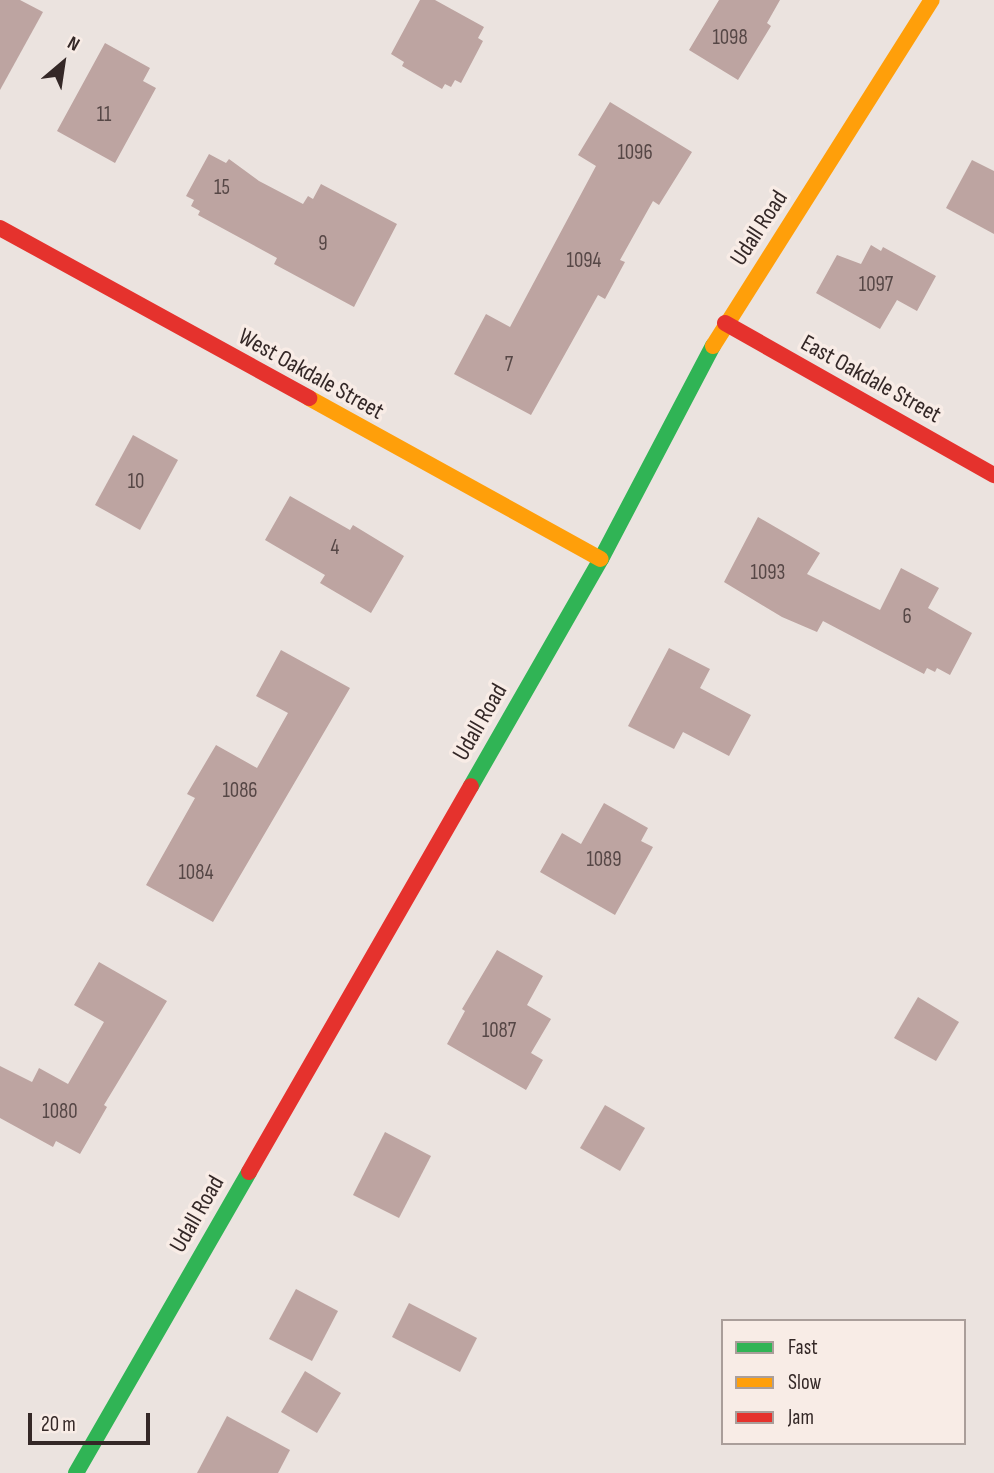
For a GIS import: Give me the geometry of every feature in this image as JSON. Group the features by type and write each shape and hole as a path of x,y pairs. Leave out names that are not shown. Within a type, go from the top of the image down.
{"street":[{"name":"Udall Road","path":"76,1473 601,559 725,323 932,0"},
{"name":"West Oakdale Street","path":"0,229 601,559"},
{"name":"East Oakdale Street","path":"725,323 994,475"}],"building":[{"path":"0,0 20,0 43,12 0,90"},
{"path":"420,0 435,0 484,27 478,38 483,41 461,83 455,80 451,87 445,84 442,89 402,66 404,62 391,54"},
{"path":"719,0 780,0 767,23 771,26 738,80 689,50"},
{"path":"105,43 150,68 143,81 156,88 115,163 57,131"},
{"path":"610,102 692,152 659,205 653,201 620,260 625,262 605,299 598,295 531,415 454,374 486,314 510,327 596,166 578,155"},
{"path":"209,154 226,163 229,159 259,181 303,204 308,196 313,199 321,184 397,224 354,307 274,264 277,258 198,215 200,211 191,206 194,200 186,196"},
{"path":"972,160 994,171 994,234 946,208"},
{"path":"871,245 881,251 883,247 936,276 917,311 897,300 880,329 816,293 837,255 861,264"},
{"path":"133,435 178,460 140,530 95,505"},
{"path":"290,496 350,530 353,525 404,556 371,613 320,583 325,575 265,540"},
{"path":"758,517 820,553 807,574 880,610 901,568 939,588 928,608 972,633 950,675 937,668 935,672 927,668 924,674 823,621 817,632 782,617 724,582"},
{"path":"669,648 710,669 700,688 751,715 729,756 683,732 674,749 628,726"},
{"path":"281,650 350,688 213,922 146,885 195,798 187,794 216,745 257,768 288,713 256,696"},
{"path":"604,803 648,828 641,841 653,847 615,915 540,872 562,833 581,844"},
{"path":"497,950 543,976 527,1005 551,1019 531,1053 543,1060 526,1090 447,1044 465,1011 462,1009"},
{"path":"99,962 167,1001 104,1105 107,1107 80,1154 56,1141 53,1147 0,1118 0,1066 32,1082 39,1068 68,1084 104,1022 74,1005"},
{"path":"918,997 959,1022 936,1061 894,1038"},
{"path":"605,1105 645,1128 620,1171 580,1148"},
{"path":"385,1132 431,1156 399,1218 353,1195"},
{"path":"296,1289 338,1311 312,1361 269,1339"},
{"path":"409,1303 477,1338 460,1372 392,1337"},
{"path":"305,1371 341,1393 317,1433 281,1412"},
{"path":"227,1416 290,1450 278,1473 197,1473"}],"traffic: fast":[{"path":"471,786 601,559 713,346"},
{"path":"76,1473 249,1172"}],"traffic: slow":[{"path":"713,346 932,0"},
{"path":"309,398 601,559"}],"traffic: jam":[{"path":"0,228 309,398"},
{"path":"725,323 994,475"},
{"path":"249,1172 471,786"}]}
